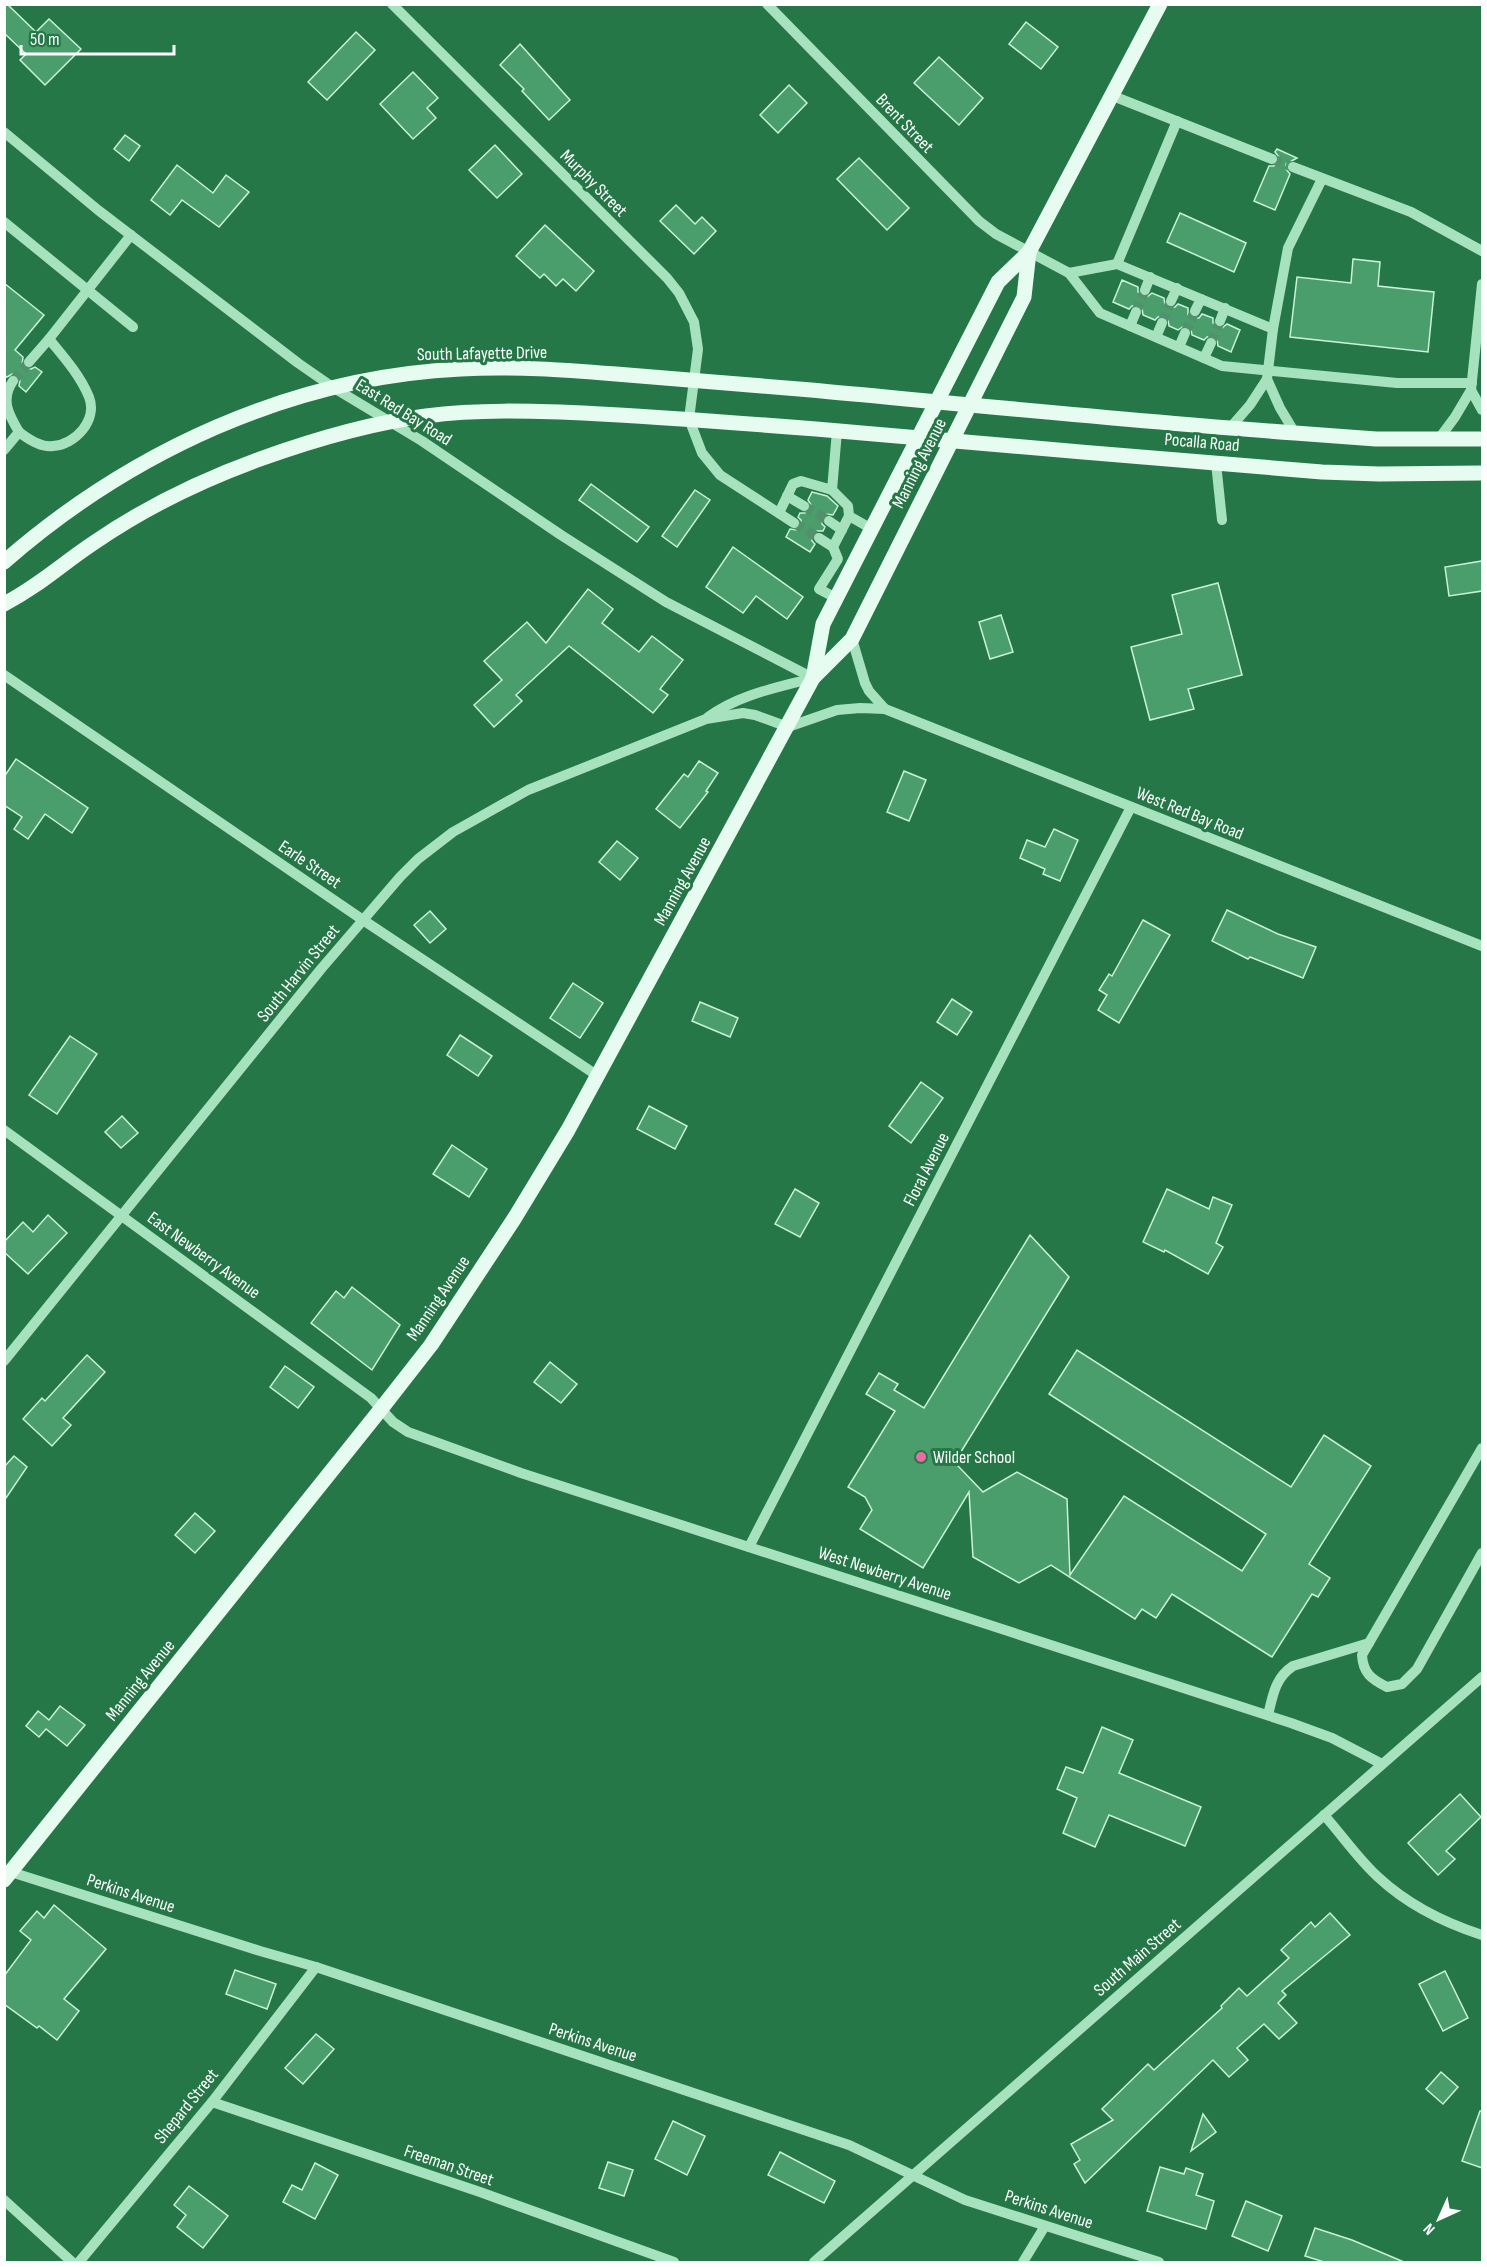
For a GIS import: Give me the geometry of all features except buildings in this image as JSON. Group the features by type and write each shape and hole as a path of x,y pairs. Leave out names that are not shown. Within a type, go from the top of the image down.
{"main road":[{"name":"Manning Avenue","path":"8,1876 381,1409 430,1345 514,1219 598,1076 788,727 813,678 823,624 998,282 1029,252 1160,4"},
{"name":"Manning Avenue","path":"813,678 852,639 953,441 1024,297 1029,252"},
{"name":"South Lafayette Drive","path":"4,562 70,508 154,456 240,417 334,388 403,374 461,369 532,369 694,380 971,405"},
{"name":"Pocalla Road","path":"971,405 1376,439 1482,439"},
{"path":"4,604 31,590 95,542 173,496 212,477 324,438 390,422 426,416 505,411 564,412 918,438"},
{"name":"Pocalla Road","path":"918,438 1379,474 1482,473"}],"street":[{"name":"Murphy Street","path":"392,4 679,292 694,322 697,336 689,420"},
{"name":"Brent Street","path":"767,4 979,221 996,234 1069,273"},
{"path":"1113,96 1272,159"},
{"path":"1118,264 1177,121"},
{"name":"East Red Bay Road","path":"4,132 131,235 334,388 422,441 561,536 666,602 813,678"},
{"path":"1293,167 1412,212 1482,251"},
{"path":"1230,428 1250,405 1267,375 1288,248 1322,179"},
{"path":"4,222 133,327"},
{"path":"29,362 131,235"},
{"path":"1273,329 1118,264 1069,273 1100,312 1222,366 1267,375 1472,386"},
{"path":"1145,290 1150,277"},
{"path":"1438,440 1455,417 1472,386 1482,284"},
{"path":"1171,301 1177,288"},
{"path":"1196,311 1201,299"},
{"path":"1220,321 1225,308"},
{"path":"1130,326 1136,312"},
{"path":"1156,338 1162,323"},
{"path":"1179,347 1185,333"},
{"path":"13,381 8,387 5,398 7,411 19,432 34,442 51,447 70,442 83,430 89,415 90,398 72,368 49,339"},
{"path":"1204,358 1211,343"},
{"path":"1267,375 1280,408 1295,433"},
{"path":"1472,386 1482,410"},
{"path":"689,420 702,453 720,475 794,523"},
{"path":"832,490 837,431"},
{"path":"4,450 19,432"},
{"path":"1216,463 1222,520"},
{"path":"779,513 794,484 801,481 832,490 848,506 849,516 833,548"},
{"path":"788,496 804,506"},
{"path":"849,516 872,529"},
{"path":"829,521 842,530"},
{"path":"819,538 833,548 838,560 819,589 836,598"},
{"name":"West Red Bay Road","path":"852,639 865,683 885,709"},
{"name":"Earle Street","path":"4,675 363,920 598,1076"},
{"name":"South Harvin Street","path":"706,719 726,704 759,692 813,678"},
{"name":"West Red Bay Road","path":"788,727 837,710 885,709 1482,944"},
{"name":"South Harvin Street","path":"4,1361 363,920 418,859 453,832 528,790 706,719 743,713 788,727"},
{"name":"Floral Avenue","path":"749,1547 1131,807"},
{"name":"East Newberry Avenue","path":"4,1130 371,1398 381,1409"},
{"name":"West Newberry Avenue","path":"381,1409 393,1422 418,1437 521,1473 1268,1715 1332,1738 1382,1764"},
{"path":"1482,1448 1362,1655 1363,1668 1371,1679 1387,1688 1402,1684 1417,1669 1482,1553"},
{"path":"1268,1715 1276,1682 1282,1673 1293,1666 1369,1643"},
{"name":"South Main Street","path":"814,2262 1482,1677"},
{"path":"1324,1815 1377,1876 1403,1898 1432,1915 1482,1935"},
{"name":"Perkins Avenue","path":"8,1876 316,1967 849,2145 914,2175 934,2187 965,2199 1159,2262"},
{"name":"Shepard Street","path":"79,2262 212,2102 316,1967"},
{"name":"Freeman Street","path":"212,2102 480,2192 674,2262"},
{"path":"4,2200 72,2262"},
{"path":"1023,2262 1045,2226"}],"tunnel":[{"path":"1272,159 1293,167"},
{"path":"1136,312 1145,290"},
{"path":"1162,323 1171,301"},
{"path":"1185,333 1195,311"},
{"path":"1211,343 1220,321"},
{"path":"13,381 29,362"},
{"path":"804,506 829,521"},
{"path":"794,523 819,538"}],"place":[{"name":"Wilder School","path":"921,1457"}]}
